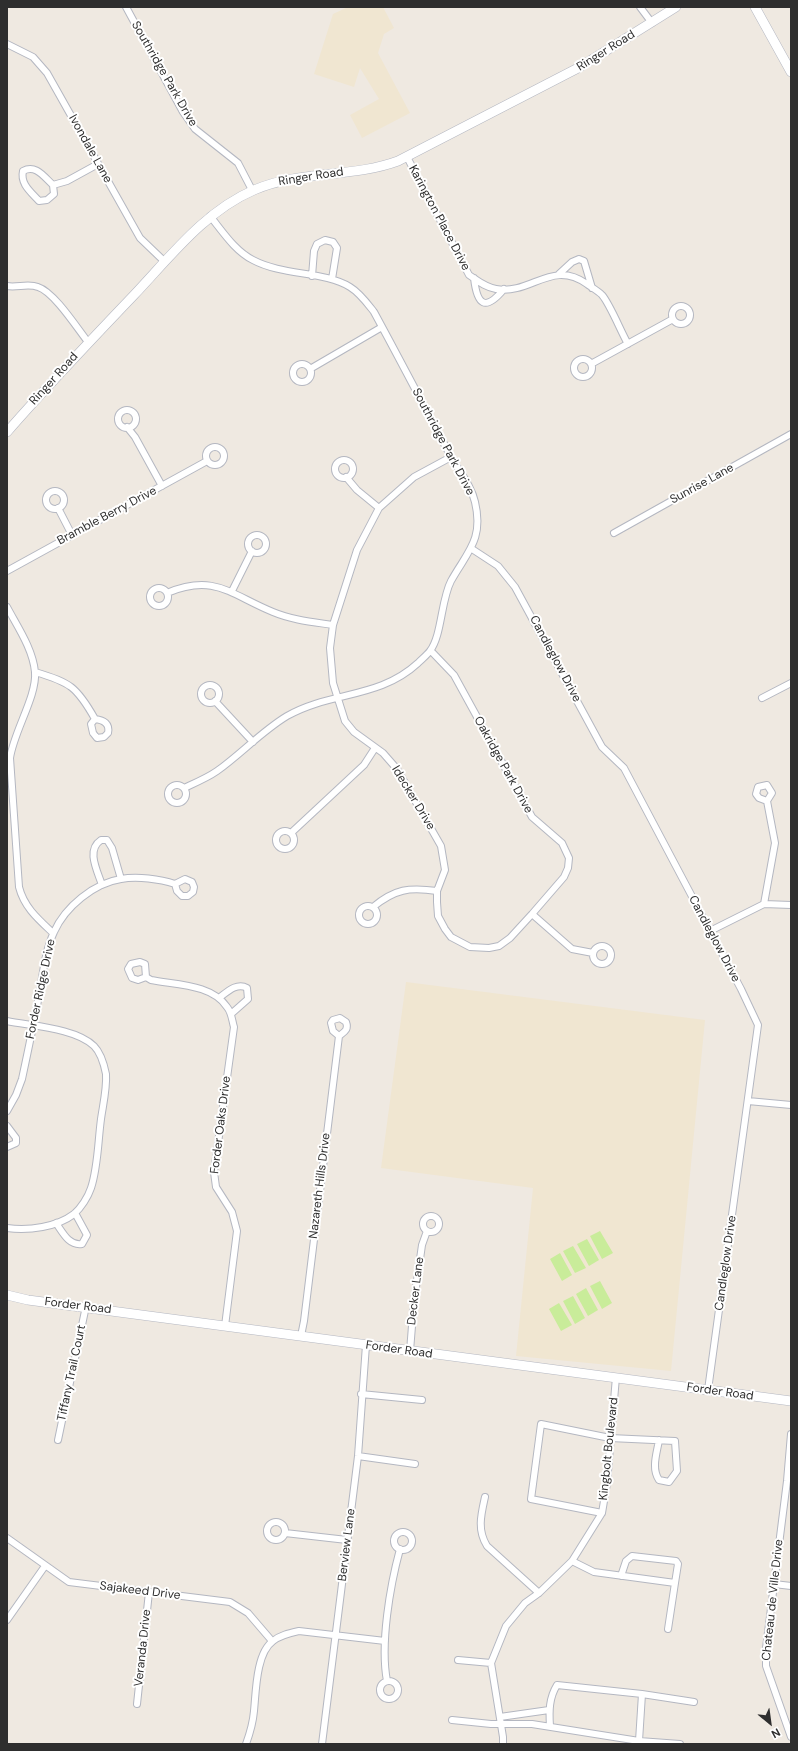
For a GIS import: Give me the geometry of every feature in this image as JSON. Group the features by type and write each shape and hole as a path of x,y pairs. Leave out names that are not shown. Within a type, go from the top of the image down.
{"street":[{"name":"Southridge Park Drive","path":"126,7 183,112 195,129 238,163 252,190"},
{"path":"640,7 652,22"},
{"name":"Ringer Road","path":"7,432 88,342 210,216 223,207 252,190 268,184 300,176 379,167 407,156 580,67 676,7"},
{"path":"755,7 791,72"},
{"name":"Ivondale Lane","path":"7,44 33,57 47,73 140,238 165,262"},
{"name":"Karington Place Drive","path":"407,156 469,275 487,287 504,289 521,287 559,274 572,262 579,259 584,261 592,288"},
{"path":"53,185 67,181 98,164"},
{"path":"28,168 36,169 53,185 54,194 47,200 39,201 24,184 22,177 23,171 28,168"},
{"name":"Southridge Park Drive","path":"184,788 216,772 253,742 295,712 322,701 336,699 392,682 405,674 430,651 439,625 450,583 472,549 477,530 475,503 472,492 451,457 374,312 363,298 351,288 332,279 278,269 252,260 234,245 210,216"},
{"path":"312,276 314,251 317,244 325,240 333,242 336,248 332,279"},
{"name":"Karington Place Drive","path":"559,274 569,275 602,295 628,344"},
{"name":"Karington Place Drive","path":"474,278 478,298 482,303 487,304 494,301 504,289"},
{"path":"7,286 37,286 44,289 57,302 88,342"},
{"path":"591,364 673,319"},
{"path":"310,369 382,327"},
{"path":"127,428 135,437 162,486"},
{"name":"Sunrise Lane","path":"614,533 791,434"},
{"name":"Idecker Drive","path":"451,457 414,477 378,508 357,550 333,625 330,648 333,683 336,699 345,721 354,732 384,753 397,769 441,846 445,870 437,891 438,916 451,937 470,947 480,949 499,946 510,938 532,914"},
{"name":"Bramble Berry Drive","path":"7,571 207,461"},
{"path":"346,477 357,490 378,508"},
{"path":"58,508 72,535"},
{"name":"Candleglow Drive","path":"472,549 498,566 515,587 602,746 624,768 742,989 758,1025 708,1390"},
{"path":"232,591 252,552"},
{"path":"167,593 181,587 201,584 232,591 293,619 333,625"},
{"path":"7,607 27,646 35,672 31,694 12,747 10,768 17,868 22,897 33,913 53,933"},
{"name":"Oakridge Park Drive","path":"430,651 454,675 532,817 562,843 566,850 569,858 568,868 564,877 532,914"},
{"path":"35,672 68,683 84,700 95,720"},
{"path":"762,698 791,683"},
{"path":"215,701 253,742"},
{"path":"291,833 364,765 376,748"},
{"path":"764,904 775,843 767,801"},
{"path":"102,885 92,851 95,844 101,840 107,840 112,848 121,879"},
{"name":"Forder Ridge Drive","path":"7,1111 16,1095 22,1079 45,962 53,933 68,910 102,885 121,879 165,881 176,884"},
{"path":"373,907 384,898 399,890 418,888 437,891"},
{"path":"710,931 764,904 791,906"},
{"path":"532,914 572,949 593,953"},
{"path":"146,977 151,980 202,989 214,994 227,1007 231,1014 248,999 247,988 243,985 237,986 219,998"},
{"name":"Forder Oaks Drive","path":"225,1326 237,1231 232,1212 216,1187 214,1172 234,1028 231,1014"},
{"path":"7,1021 67,1032 86,1040 97,1050 104,1066 106,1079 92,1183 88,1195 75,1213 56,1223 35,1227 7,1228"},
{"name":"Nazareth Hills Drive","path":"301,1336 339,1036"},
{"path":"748,1101 791,1105"},
{"path":"7,1126 16,1138 16,1143 7,1147"},
{"path":"56,1223 69,1241 76,1245 82,1244 87,1235 75,1213"},
{"name":"Decker Lane","path":"410,1351 414,1301 422,1245 427,1231"},
{"name":"Forder Road","path":"7,1296 410,1351 616,1377 791,1402"},
{"name":"Tiffany Trail Court","path":"58,1440 86,1306"},
{"name":"Berview Lane","path":"322,1744 358,1456 361,1394 366,1345"},
{"name":"Kingbolt Boulevard","path":"491,1663 506,1626 525,1603 539,1592 572,1560 602,1513 607,1483 616,1377"},
{"path":"361,1394 422,1400"},
{"path":"602,1513 531,1499 541,1424 610,1438 659,1440 675,1441 677,1471 669,1482 659,1480 656,1476 655,1464 659,1440"},
{"name":"Chateau de Ville Drive","path":"791,1434 766,1648 766,1666 791,1737"},
{"path":"358,1456 415,1464"},
{"path":"485,1497 480,1528 482,1538 486,1546 539,1592"},
{"path":"285,1533 347,1540"},
{"name":"Sajakeed Drive","path":"7,1538 69,1582 230,1602 248,1613 272,1641"},
{"path":"387,1682 385,1641 392,1577 400,1549"},
{"path":"621,1576 626,1561 632,1556 676,1560 678,1564 668,1629"},
{"path":"572,1560 594,1572 675,1583"},
{"path":"7,1620 45,1566"},
{"path":"774,1584 791,1586"},
{"name":"Veranda Drive","path":"137,1704 148,1592"},
{"path":"246,1744 252,1724 257,1679 265,1650 272,1641 286,1634 299,1632 385,1641"},
{"path":"458,1660 491,1663 503,1744"},
{"path":"550,1726 549,1710 552,1694 557,1685 642,1694 694,1702"},
{"path":"639,1741 642,1694"},
{"path":"500,1717 549,1710"},
{"path":"452,1720 501,1725 532,1724 639,1741 680,1744"}],"shaded area":[{"path":"348,7 383,7 394,28 384,34 378,53 410,113 362,138 350,115 379,99 360,68 354,87 314,74 333,14"},
{"path":"406,982 705,1020 671,1371 516,1356 533,1188 381,1168"}],"green space":[{"path":"600,1231 613,1253 602,1259 590,1236"},
{"path":"587,1239 599,1260 589,1266 577,1244"},
{"path":"573,1246 586,1268 575,1273 563,1251"},
{"path":"560,1253 572,1275 562,1281 550,1259"},
{"path":"600,1281 612,1303 602,1309 590,1286"},
{"path":"586,1288 598,1310 588,1316 576,1294"},
{"path":"573,1296 585,1318 575,1324 563,1301"},
{"path":"559,1303 572,1325 561,1331 549,1309"}]}
